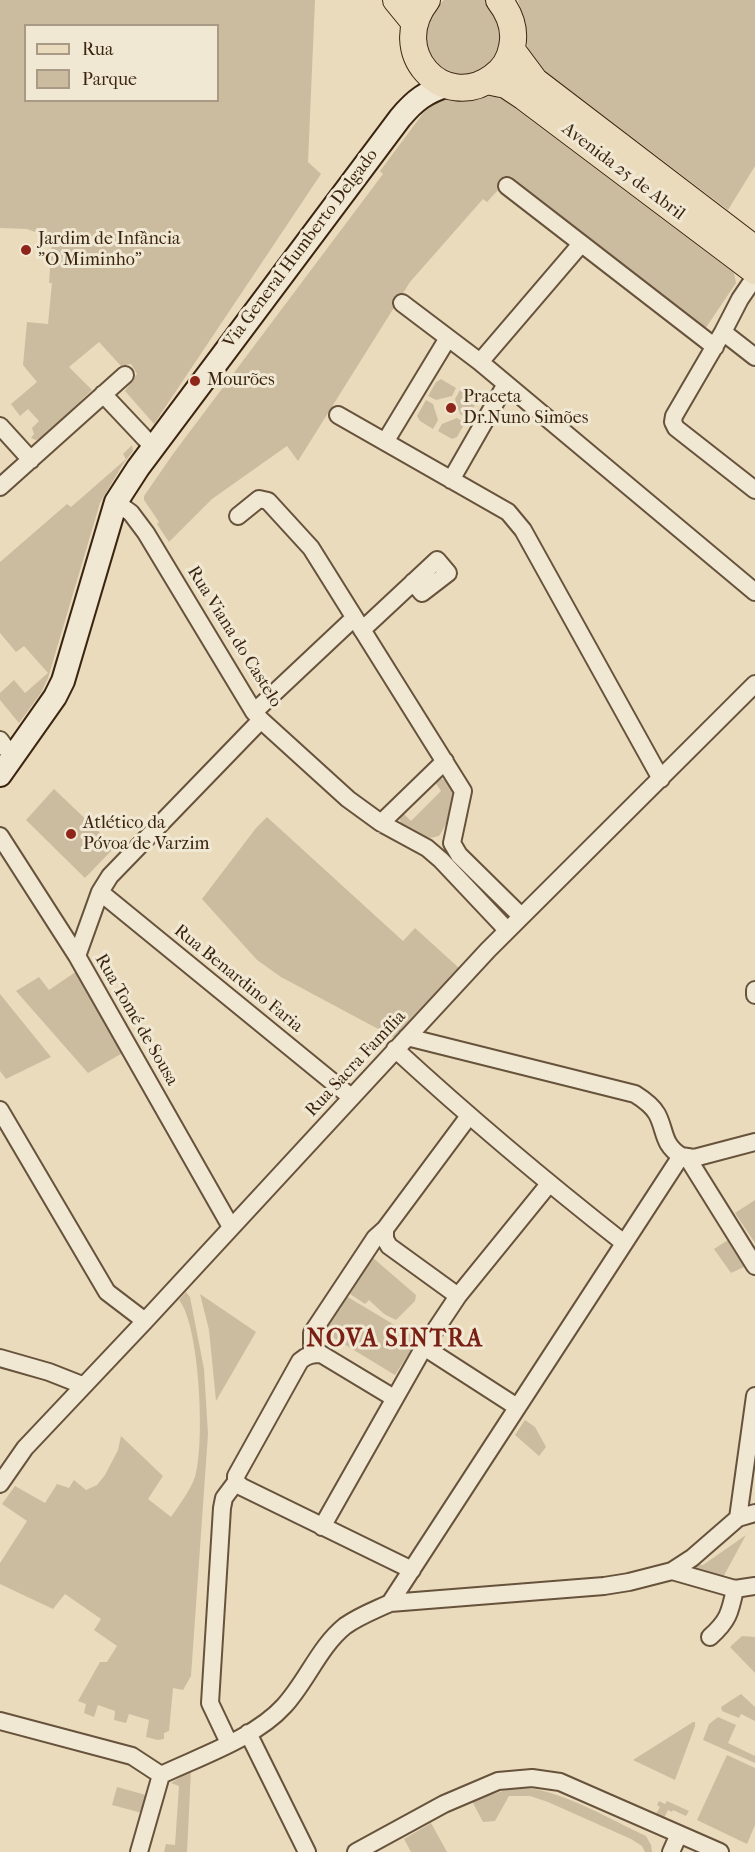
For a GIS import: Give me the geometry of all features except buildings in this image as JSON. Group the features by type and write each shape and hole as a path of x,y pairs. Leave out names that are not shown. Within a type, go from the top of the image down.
{"main road":[{"path":"396,0 414,22"},
{"path":"427,0 419,10 412,35 413,48 418,61 436,80 462,87 475,86 488,81 507,63 514,37 513,24 505,4"},
{"name":"Avenida 25 de Abril","path":"512,50 535,81 755,249"},
{"name":"Via General Humberto Delgado","path":"411,105 418,85 418,61"},
{"name":"Avenida 25 de Abril","path":"488,81 506,85 524,96 755,271"},
{"name":"Via General Humberto Delgado","path":"4,758 56,697 63,681 116,502 153,447 411,105 429,92 448,85"}],"street":[{"path":"507,186 581,244 719,339 755,357"},
{"path":"480,362 581,244"},
{"path":"755,277 740,299 674,416 673,422 676,428 755,490"},
{"path":"402,303 480,362 755,592"},
{"path":"385,442 448,338"},
{"path":"0,487 125,375"},
{"path":"451,480 506,384"},
{"path":"103,394 153,447"},
{"path":"338,415 508,512 523,530 661,779"},
{"path":"0,426 31,460"},
{"path":"238,516 259,499 268,501 311,548 463,791 456,849 453,856 444,864"},
{"name":"Rua Viana do Castelo","path":"116,502 131,513 146,533 258,716 348,799 381,823 427,848 507,930"},
{"path":"77,956 100,892 110,876 258,716 358,624 414,582"},
{"name":"Rua Sacra Família","path":"0,1484 25,1448 82,1385 145,1322 196,1264 507,930 755,684"},
{"path":"381,823 445,761"},
{"name":"Rua Tomé de Sousa","path":"0,836 77,956 231,1227"},
{"path":"456,849 521,916"},
{"name":"Rua Benardino Faria","path":"100,892 351,1097"},
{"path":"755,990 755,995"},
{"path":"407,1037 634,1094 651,1107 657,1115 666,1141 673,1151 684,1156 694,1158 755,1142"},
{"path":"395,1049 549,1184 624,1243"},
{"path":"0,1110 107,1292 145,1322"},
{"path":"312,1354 312,1334 375,1238 385,1229 469,1116"},
{"path":"390,1603 624,1243 684,1156"},
{"path":"684,1156 755,1266"},
{"path":"322,1527 424,1347 458,1296 549,1184"},
{"path":"385,1229 385,1239 389,1246 458,1296"},
{"path":"424,1347 517,1407"},
{"path":"229,1743 210,1703 224,1498 236,1482 238,1470 300,1361 312,1354 321,1354 394,1398"},
{"path":"0,1358 49,1372 82,1385"},
{"path":"738,1518 755,1396"},
{"path":"236,1482 412,1570"},
{"path":"140,1852 168,1771 229,1743 267,1722 285,1706 327,1646 345,1627 359,1617 390,1603 604,1586 672,1571 692,1558 738,1518 755,1513"},
{"path":"672,1571 735,1589 755,1586"},
{"path":"710,1637 724,1625 730,1612 735,1589"},
{"path":"0,1721 132,1756 168,1771"},
{"path":"248,1733 307,1852"},
{"path":"356,1852 444,1804 498,1781 532,1778 560,1782 720,1852"},
{"path":"671,1852 679,1834"}],"green space":[{"path":"0,0 315,0 308,162 321,174 154,424 125,391 137,374 131,364 121,366 99,342 69,367 92,390 43,437 36,440 31,438 34,434 32,428 39,421 28,409 20,416 11,404 37,382 23,365 27,322 48,324 52,283 49,283 52,238 27,229 0,228"},
{"path":"444,0 488,0 507,29 494,66 467,76 457,75 439,65 428,48 426,28 432,13"},
{"path":"518,0 755,0 755,166 728,210 533,62 528,53 526,29"},
{"path":"493,96 504,100 734,273 736,283 705,329 511,176 487,202 483,199 410,282 298,461 287,446 212,499 169,542 157,524 159,522 144,500 144,496 173,454 383,174 380,171 427,108 433,103 451,97"},
{"path":"441,379 456,388 452,396 436,400 428,396 436,382"},
{"path":"460,390 474,398 476,403 467,419 460,414 455,399"},
{"path":"426,400 433,404 438,420 433,429 420,421 417,416"},
{"path":"457,418 465,423 457,437 452,439 438,431 442,424"},
{"path":"132,445 133,451 100,503 48,678 41,693 19,723 0,700 0,693 14,680 25,693 48,673 24,646 16,652 0,633 0,562 67,504 71,507 126,459 123,454"},
{"path":"439,778 452,787 453,803 440,835 430,838 415,833 401,824 399,815 402,812 411,821 441,791 435,782"},
{"name":"Atlético da Póvoa de Varzim","path":"54,789 115,847 85,878 26,820"},
{"path":"267,817 403,941 415,928 459,968 395,1038 281,977 257,960 202,899"},
{"path":"77,971 126,1051 88,1073 16,991 39,977 49,990"},
{"path":"0,994 51,1057 6,1079 0,1071"},
{"path":"755,1200 755,1243 735,1213"},
{"path":"728,1240 746,1266 731,1273 714,1249"},
{"name":"NOVA SINTRA","path":"372,1257 416,1295 415,1301 396,1320 384,1314 369,1300 365,1304 350,1294"},
{"path":"186,1292 190,1297 204,1369 208,1434 191,1676 183,1690 173,1688 169,1731 164,1733 164,1739 158,1740 146,1737 149,1720 129,1714 126,1723 114,1720 115,1711 98,1705 94,1717 84,1713 86,1704 78,1701 100,1662 107,1662 117,1646 94,1630 101,1619 65,1594 53,1609 0,1584 0,1563 27,1521 2,1504 15,1486 45,1503 57,1484 69,1488 74,1480 86,1490 97,1485 118,1450 121,1436 163,1476 148,1499 171,1517 195,1477 200,1440 196,1359 192,1334 179,1300"},
{"path":"200,1294 256,1332 216,1401 209,1330"},
{"path":"346,1296 418,1339 395,1375 324,1332"},
{"path":"525,1420 535,1427 546,1447 539,1456 515,1435"},
{"path":"746,1535 721,1581 695,1576 690,1567 696,1564 703,1565"},
{"path":"742,1636 755,1637 755,1673 730,1647"},
{"path":"741,1694 755,1707 755,1721 741,1714 739,1718 722,1711 721,1707"},
{"path":"718,1717 736,1725 728,1743 755,1756 755,1763 703,1740 709,1724"},
{"path":"693,1722 695,1726 675,1780 633,1760"},
{"path":"727,1755 755,1768 755,1825 747,1844 697,1820"},
{"path":"191,1770 187,1852 164,1852 166,1844 175,1845 179,1786 171,1783"},
{"path":"117,1787 146,1795 146,1814 112,1805"},
{"path":"527,1788 572,1801 646,1836 652,1852 645,1852 642,1846 631,1839 530,1796 509,1796 495,1821 483,1822 472,1801 509,1789"},
{"path":"659,1801 665,1804 667,1801 689,1811 686,1816 668,1810 664,1818 656,1814 660,1807 657,1805"},
{"path":"431,1823 447,1852 411,1852 404,1839"}],"place":[{"name":"Jardim de Infância \"O Miminho\"","path":"26,250"},
{"name":"Mourões","path":"195,381"},
{"name":"Praceta Dr.Nuno Simões","path":"451,408"},
{"name":"Atlético da Póvoa de Varzim","path":"71,834"}],"district":[{"name":"NOVA SINTRA","path":"395,1340"}]}
